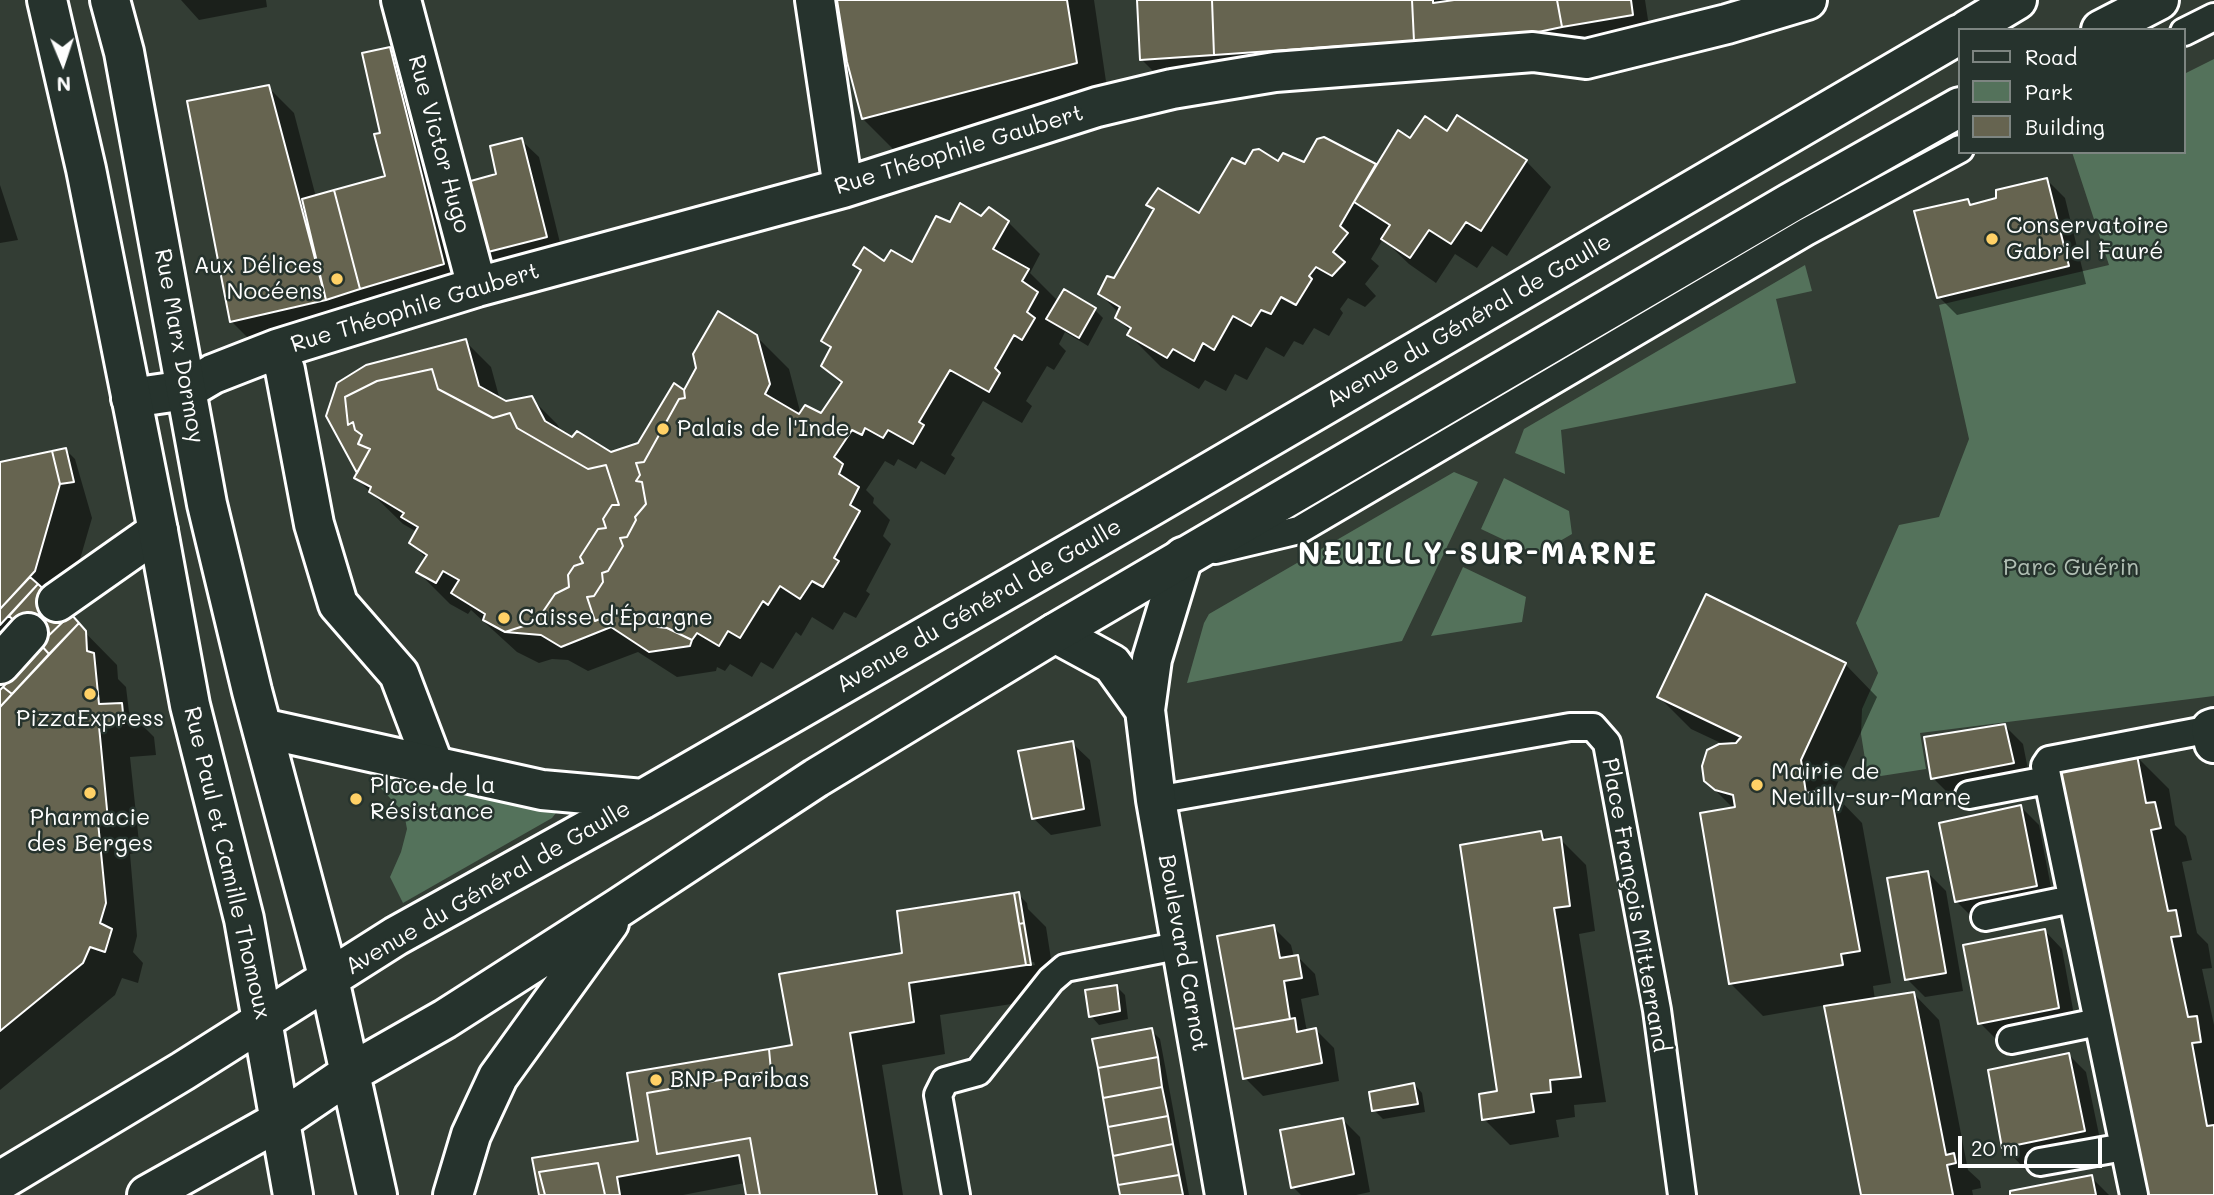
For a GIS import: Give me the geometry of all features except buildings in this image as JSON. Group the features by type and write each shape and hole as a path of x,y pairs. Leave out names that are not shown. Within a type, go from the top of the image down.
{"main road":[{"path":"47,0 84,158 158,531 57,602"},
{"name":"Rue Marx Dormoy","path":"110,0 124,52 207,504 262,728"},
{"name":"Rue Victor Hugo","path":"401,0 477,287"},
{"path":"815,0 844,188"},
{"name":"Rue Théophile Gaubert","path":"131,398 186,390 213,374 277,349 477,287 844,188 1097,107 1172,89 1275,72 1533,52 1586,59 1727,24 1807,0"},
{"name":"Avenue du Général de Gaulle","path":"1972,23 2017,0"},
{"path":"2105,28 2159,0"},
{"name":"Avenue du Général de Gaulle","path":"0,1181 183,1071 396,936 643,800 1150,507 1958,31"},
{"path":"147,1195 281,1120 350,1073 445,1019 816,778 1055,633 1435,410 1798,217 1958,108"},
{"path":"277,349 285,370 314,524 338,604 399,674 434,766"},
{"name":"Rue Paul et Camille Thomoux","path":"158,531 190,705 244,919 293,1195"},
{"name":"Boulevard Carnot","path":"1182,557 1152,659 1145,710 1156,800 1225,1195"},
{"path":"0,664 28,633"},
{"name":"Boulevard Carnot","path":"1055,633 1112,664 1145,710"},
{"path":"377,1195 329,979 262,728 542,790 643,800"},
{"path":"453,1195 471,1135 498,1077 621,907"}],"lane":[{"path":"2186,31 2214,17"},
{"path":"1182,557 1299,530 1469,431 1798,217 1958,150"},
{"path":"1435,410 1469,431"},
{"name":"Place François Mitterrand","path":"1156,800 1570,727 1593,727 1607,743 1657,1010 1682,1195"},
{"path":"2133,1195 2045,766 2049,760 2213,733"},
{"path":"1969,794 2047,780"},
{"path":"1986,917 2072,899"},
{"path":"956,1195 938,1095 945,1081 978,1072 1051,980 1065,968 1182,945"},
{"path":"2011,1040 2098,1022"},
{"path":"2040,1162 2124,1147"}],"green space":[{"name":"Parc Guérin","path":"2214,59 2214,696 1920,733 1926,769 1868,778 1861,734 1862,709 1878,673 1856,623 1899,525 1939,517 1969,439 1939,305 2109,265 2073,154 2186,154 2186,73"},
{"path":"1805,265 1812,291 1776,299 1796,383 1561,430 1565,474 1515,453 1524,429"},
{"path":"1454,472 1478,482 1402,641 1187,683 1209,614"},
{"path":"1504,478 1569,511 1572,534 1536,555 1481,529"},
{"path":"1463,567 1526,597 1522,622 1431,636"},
{"path":"380,771 556,813 552,818 403,903 390,877 407,829 404,813 376,783"}],"place":[{"name":"Conservatoire Gabriel Fauré","path":"1992,239"},
{"name":"Aux Délices Nocéens","path":"337,279"},
{"name":"Palais de l'Inde","path":"663,429"},
{"name":"Caisse d'Épargne","path":"504,618"},
{"name":"PizzaExpress","path":"90,694"},
{"name":"Mairie de Neuilly-sur-Marne","path":"1757,785"},
{"name":"Pharmacie des Berges","path":"90,793"},
{"name":"Place de la Résistance","path":"356,799"},
{"name":"BNP Paribas","path":"656,1080"}],"district":[{"name":"NEUILLY-SUR-MARNE","path":"1478,555"}]}
